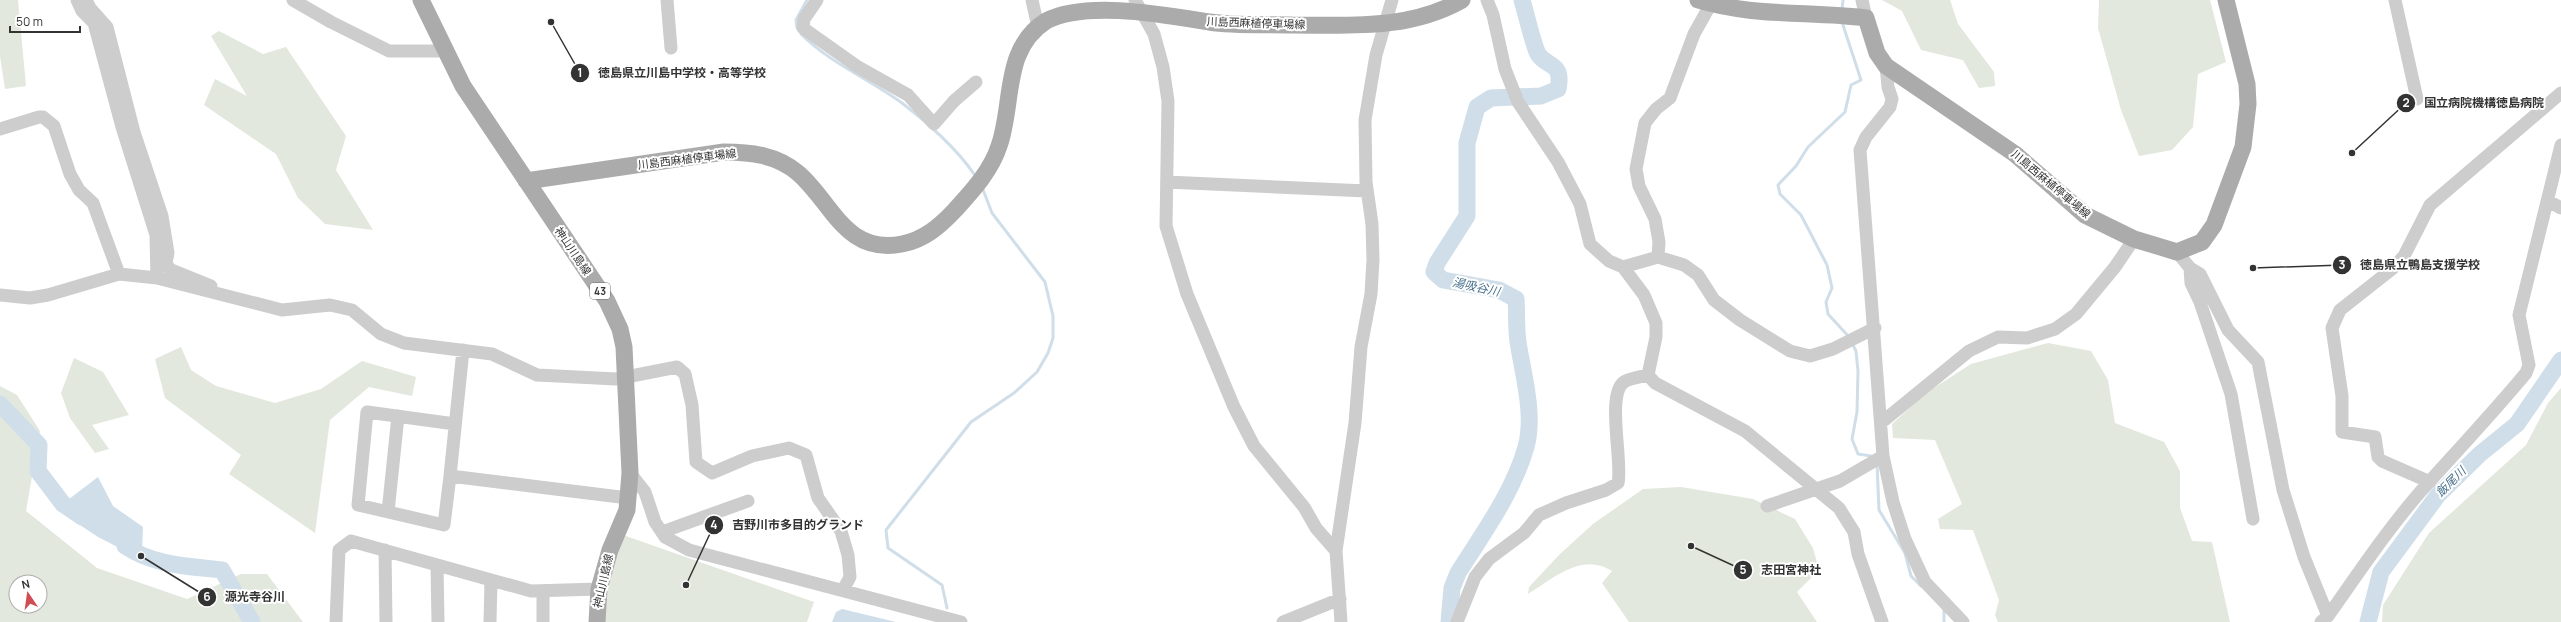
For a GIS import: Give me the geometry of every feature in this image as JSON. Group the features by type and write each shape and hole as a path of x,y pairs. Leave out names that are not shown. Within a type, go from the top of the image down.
{"main road":[{"name":"神山川島線","path":"421,0 463,86 607,300 620,329 627,378 630,472 628,498 623,522 610,550 600,589 596,622"},
{"name":"川島西麻植停車場線","path":"526,181 724,152 756,153 778,160 797,172 835,219 857,237 871,243 901,245 916,240 942,224 968,195 991,163 1003,134 1014,65 1024,43 1038,27 1054,16 1075,11 1124,9 1138,6 1234,24 1383,25 1431,14 1462,0"},
{"path":"2177,252 2202,242 2214,225 2244,147 2248,104 2247,84 2226,0"},
{"path":"1708,2 1767,13 1866,18"},
{"name":"川島西麻植停車場線","path":"1866,18 1877,53 1886,66 2015,154 2085,214 2134,239 2177,252"}],"street":[{"path":"77,0 82,12 94,23 122,127 156,234 157,278"},
{"path":"86,0 90,8 107,27 134,132 162,216 168,253 166,262 170,269 210,285 214,293"},
{"path":"293,0 331,22 390,51 445,51"},
{"path":"667,0 671,48"},
{"path":"817,0 804,19 803,28 858,67 908,95 934,124 954,101 976,82"},
{"path":"1032,0 1038,27"},
{"path":"1341,622 1336,552 1355,423 1361,347 1371,294 1373,253 1372,224 1367,191 1365,120 1370,83 1383,25 1392,0"},
{"path":"1487,0 1493,15 1505,69 1518,102 1558,162 1580,204 1590,244 1609,261 1622,267 1644,295 1656,323 1656,337 1648,375"},
{"path":"1862,0 1866,18"},
{"path":"2395,0 2417,99"},
{"path":"1658,257 1659,242 1655,220 1640,186 1636,169 1645,124 1656,108 1670,98 1694,34 1708,2"},
{"path":"1138,6 1154,34 1163,67 1168,101 1166,226 1187,294 1234,407 1254,446 1304,507 1316,528 1336,552"},
{"path":"1886,66 1888,87 1892,99 1890,107 1866,137 1860,150 1875,328 1883,456 1893,502 1925,582 1963,622"},
{"path":"2430,482 2382,461 2378,457 2375,437 2342,432 2342,396 2332,328 2340,310 2392,269 2404,256 2430,205 2561,94"},
{"path":"0,129 39,117 44,117 54,126 70,174 79,190 93,203 119,274"},
{"path":"2324,619 2364,565 2430,482 2488,419 2526,373 2529,365 2519,315 2524,288 2548,201 2561,145"},
{"path":"1167,182 1367,191"},
{"path":"2548,201 2561,208"},
{"path":"1882,422 1969,351 1998,337 2027,338 2055,329 2076,314 2115,267 2134,239"},
{"path":"2177,252 2190,268 2200,274 2206,282 2228,330 2258,362 2282,490 2324,619"},
{"path":"1622,267 1658,257 1684,265 1698,275 1714,300 1740,320 1790,351 1810,356 1851,341 1875,328"},
{"path":"2190,268 2191,283 2200,302 2231,394 2253,519"},
{"path":"0,295 30,298 48,295 119,274 157,278 282,310 330,304 352,310 381,334 404,343 492,354 537,375 627,378 676,367 685,374 692,405 696,462 712,472 752,456 788,448 806,455 818,498 826,513 841,531 848,555 850,577 843,590"},
{"path":"455,424 367,412 358,505 444,525 450,476 463,350"},
{"path":"1648,375 1655,383 1745,431 1818,488 1839,508 1854,532 1858,554 1882,622"},
{"path":"1457,622 1475,577 1489,560 1524,533 1539,515 1566,503 1606,490 1618,483 1620,472 1615,433 1619,387 1625,381 1648,375"},
{"path":"388,512 398,416"},
{"path":"1767,506 1818,488 1864,469 1883,456"},
{"path":"630,472 645,492 655,522 665,537 689,550 961,622"},
{"path":"450,476 628,498"},
{"path":"662,532 748,501"},
{"path":"336,622 339,550 351,541 531,591 600,589"},
{"path":"385,550 386,622"},
{"path":"437,565 438,622"},
{"path":"490,622 491,580"},
{"path":"543,591 543,622"},
{"path":"1283,622 1340,599"}],"shaded area":[{"path":"0,0 18,0 26,86 5,89 0,56"},
{"path":"1882,0 1950,0 1958,24 1994,72 1995,86 1979,88 1963,60 1921,50 1902,11"},
{"path":"2099,0 2210,0 2226,62 2198,74 2193,127 2172,150 2139,156 2121,110 2098,28"},
{"path":"219,31 263,54 286,47 346,136 336,170 373,230 325,224 298,198 276,154 204,105 215,79 247,96 211,36"},
{"path":"2048,343 2091,351 2108,380 2115,423 2164,442 2180,471 2180,508 2192,541 2212,542 2230,622 1998,622 1995,615 1999,600 1973,530 1940,529 1938,519 1962,504 1935,440 1893,438 1892,424 1926,393 1971,364"},
{"path":"181,347 191,370 216,386 275,403 321,389 362,361 416,377 412,396 369,387 330,420 315,533 229,474 241,455 165,398 155,359"},
{"path":"74,358 103,372 129,415 92,425 109,449 95,453 70,418 61,393"},
{"path":"0,386 17,395 40,431 26,511 97,568 187,599 241,574 267,574 303,622 0,622"},
{"path":"2561,388 2561,622 2382,622 2383,605 2429,533 2526,445 2548,403"},
{"path":"98,477 113,506 143,527 142,550 145,557 139,558 98,537 56,509"},
{"path":"1681,487 1753,499 1795,519 1813,548 1819,570 1797,592 1817,622 1629,622 1602,583 1612,571 1601,566 1590,564 1568,569 1528,594 1529,587 1560,554 1593,524 1643,489"},
{"path":"623,535 814,602 807,622 605,622 607,588 612,567"},
{"path":"842,609 896,622 832,622 836,612"}],"waterway":[{"path":"797,28 796,20 807,0"},
{"name":"湯吸谷川","path":"1449,622 1452,588 1458,573 1505,497 1520,464 1526,447 1528,435 1529,408 1517,337 1516,299 1499,290 1443,280 1434,272 1437,263 1467,216 1467,143 1477,107 1491,98 1541,96 1558,89 1558,73 1556,69 1540,57 1537,52 1522,0"},
{"path":"1842,10 1843,0"},
{"path":"1842,22 1861,80 1851,85 1845,112 1808,147 1796,166 1778,185 1780,194 1801,215 1827,265 1832,288 1826,302 1828,314 1850,338"},
{"path":"801,34 824,54 889,94 911,110 950,145 974,174"},
{"path":"947,608 942,585 888,548 886,530 971,422 1014,393 1037,372 1048,353 1053,338 1053,316 1045,282 992,213 982,187"},
{"path":"1852,343 1856,351 1858,371 1857,412 1852,439 1858,454 1871,456"},
{"name":"飯尾川","path":"2368,622 2381,572 2438,495 2480,454 2517,424 2561,360"},
{"path":"0,404 39,445 38,471 63,504 82,517"},
{"path":"1877,464 1879,510 1905,553 1911,576 1921,586"},
{"path":"125,546 148,558 172,564 222,570 252,622"},
{"path":"1944,610 1944,622"}],"place":[{"name":"徳島県立川島中学校・高等学校","path":"551,22"},
{"name":"国立病院機構徳島病院","path":"2352,153"},
{"name":"徳島県立鴨島支援学校","path":"2253,268"},
{"name":"志田宮神社","path":"1691,546"},
{"name":"源光寺谷川","path":"141,556"},
{"name":"吉野川市多目的グランド","path":"686,585"}]}
